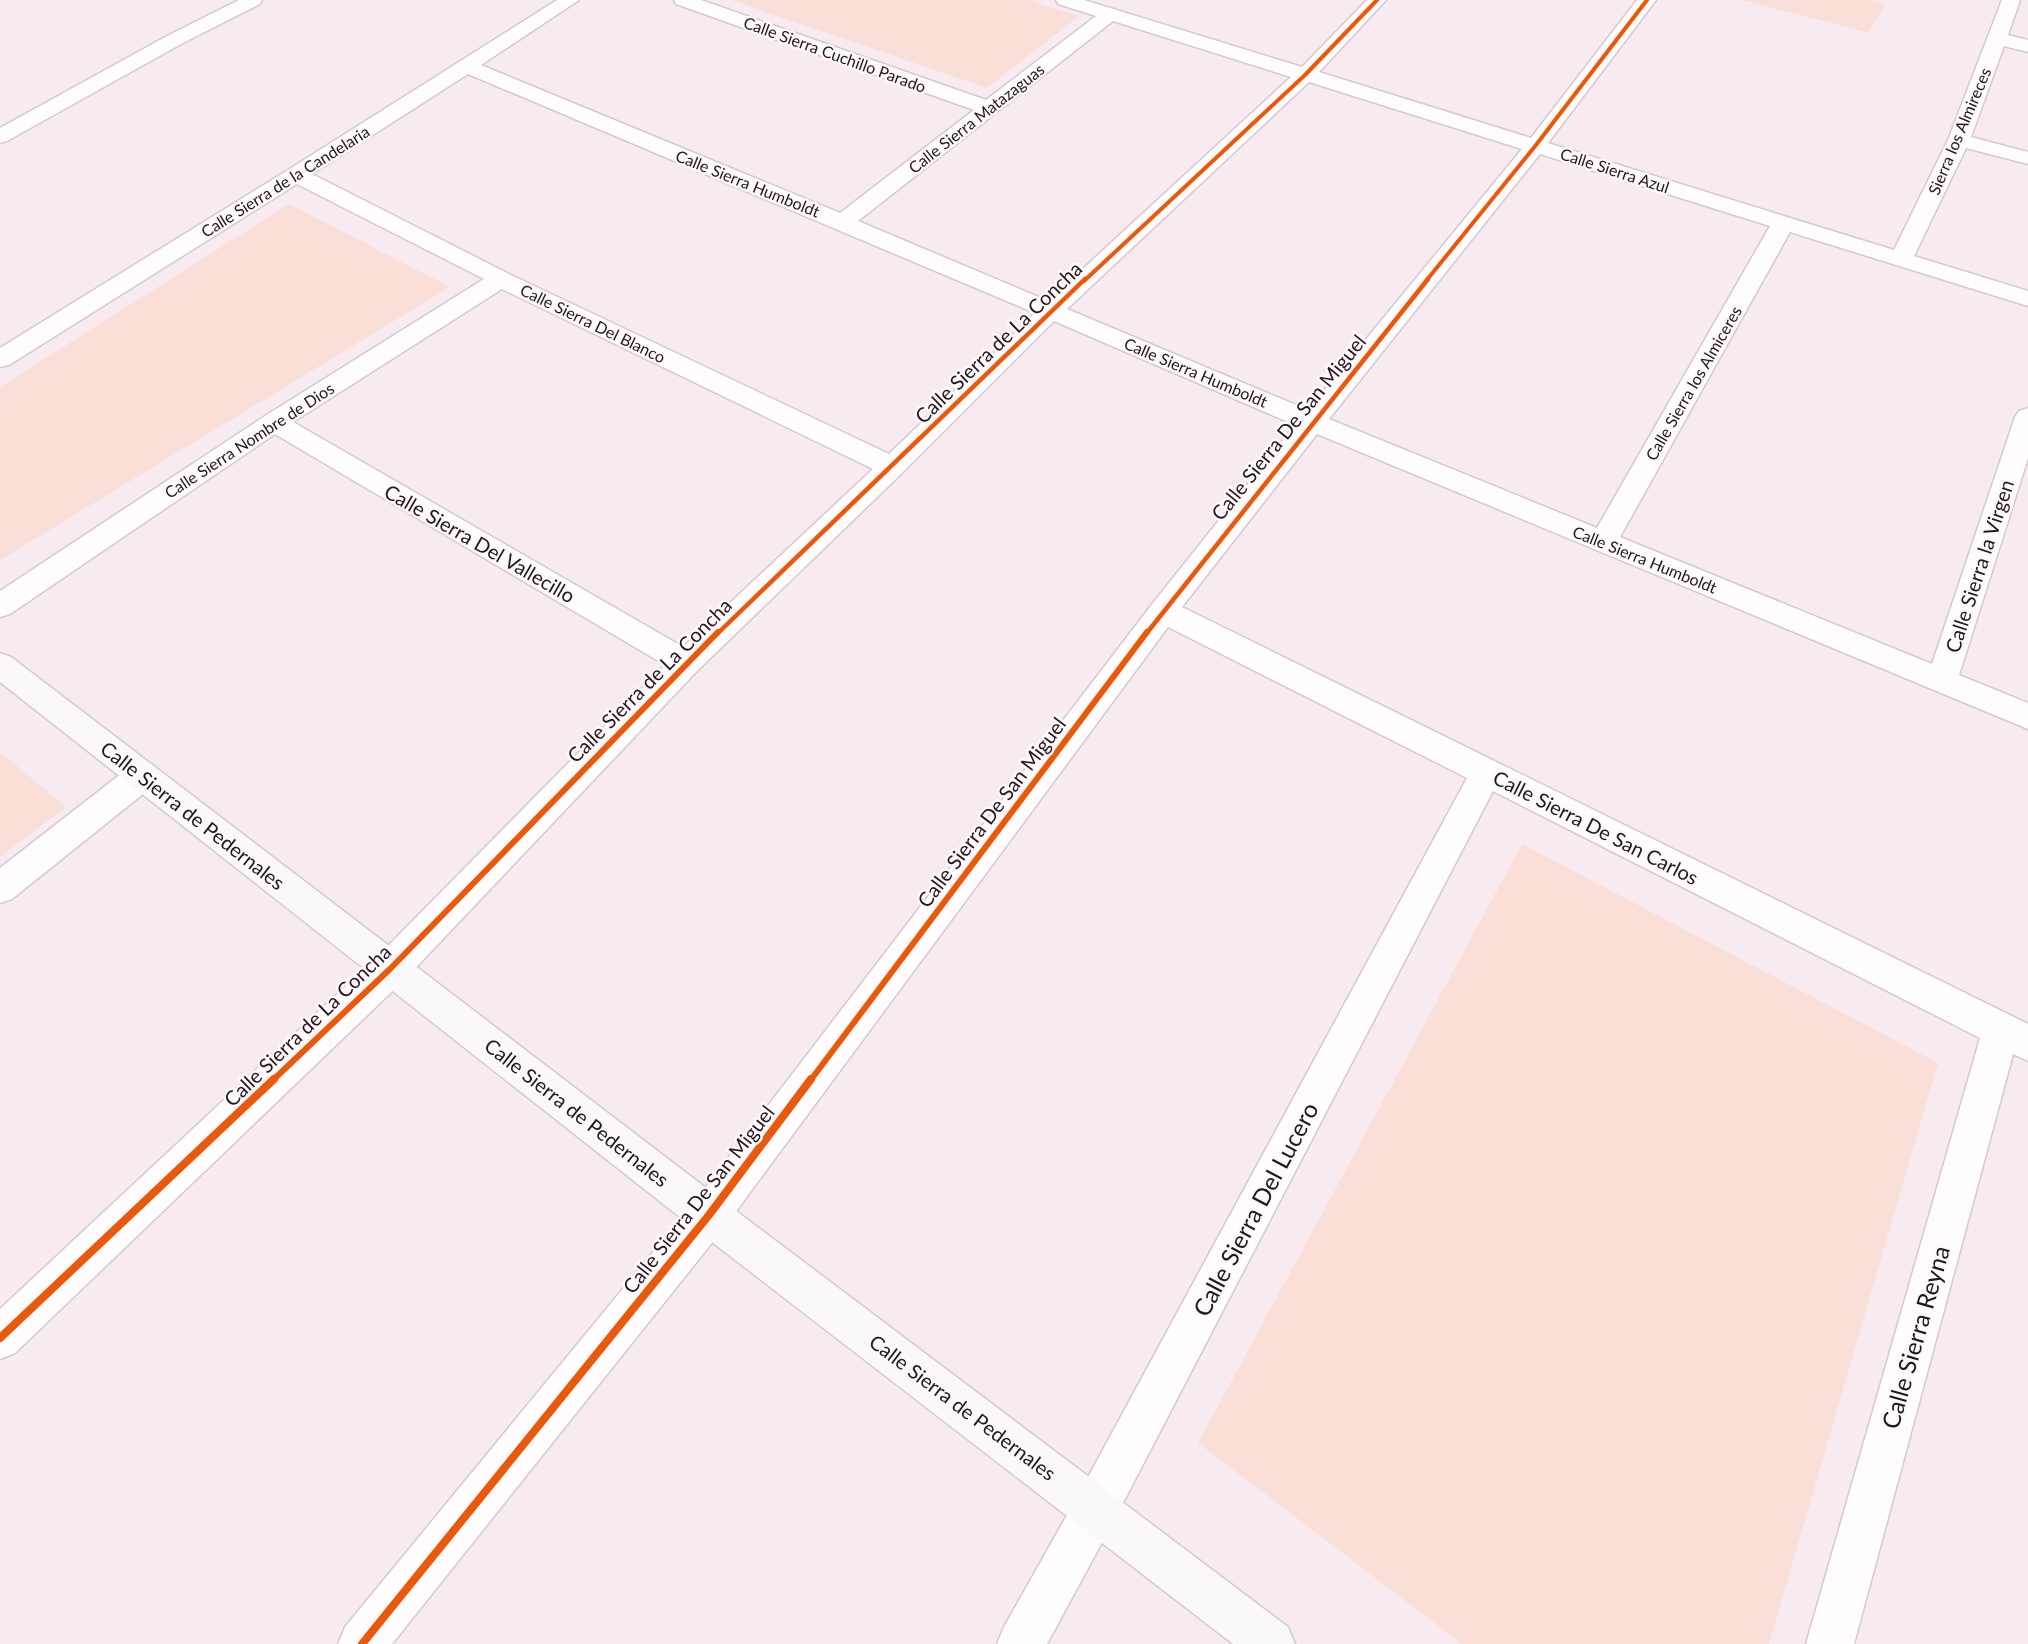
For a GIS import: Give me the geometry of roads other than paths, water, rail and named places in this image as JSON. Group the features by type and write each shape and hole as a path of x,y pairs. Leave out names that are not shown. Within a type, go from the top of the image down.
{"main road":[{"name":"Calle Sierra de Pedernales","path":"0,665 710,1215 1271,1644"}],"street":[{"path":"0,137 174,40 254,0"},
{"name":"Calle Sierra de la Candelaria","path":"0,359 296,175 570,0"},
{"name":"Calle Sierra Cuchillo Parado","path":"683,0 988,108"},
{"name":"Calle Sierra Azul","path":"1065,0 2028,299"},
{"name":"Calle Sierra de La Concha","path":"0,1338 391,968 686,663 892,467 1052,310 1305,75 1377,0"},
{"name":"Calle Sierra De San Miguel","path":"362,1644 710,1215 1163,611 1536,145 1647,0"},
{"name":"Sierra los Almireces","path":"1901,260 1959,140 2011,0"},
{"name":"Calle Sierra Matazaguas","path":"842,222 1110,14"},
{"path":"1997,38 2028,46"},
{"name":"Calle Sierra Humboldt","path":"465,66 1052,310 1312,422 2028,716"},
{"path":"1959,140 2028,158"},
{"name":"Calle Sierra Del Blanco","path":"296,175 501,279 892,467"},
{"name":"Calle Sierra los Almiceres","path":"1603,542 1783,224"},
{"name":"Calle Sierra Nombre de Dios","path":"0,606 274,422 501,279"},
{"name":"Calle Sierra la Virgen","path":"1942,680 2028,417"},
{"name":"Calle Sierra Del Vallecillo","path":"274,422 686,663"},
{"name":"Calle Sierra De San Carlos","path":"1163,611 2014,1037"},
{"name":"Calle Sierra Del Lucero","path":"1021,1644 1096,1508 1487,772"},
{"path":"0,888 142,776"},
{"name":"Calle Sierra Reyna","path":"1830,1644 2014,1037"}]}
